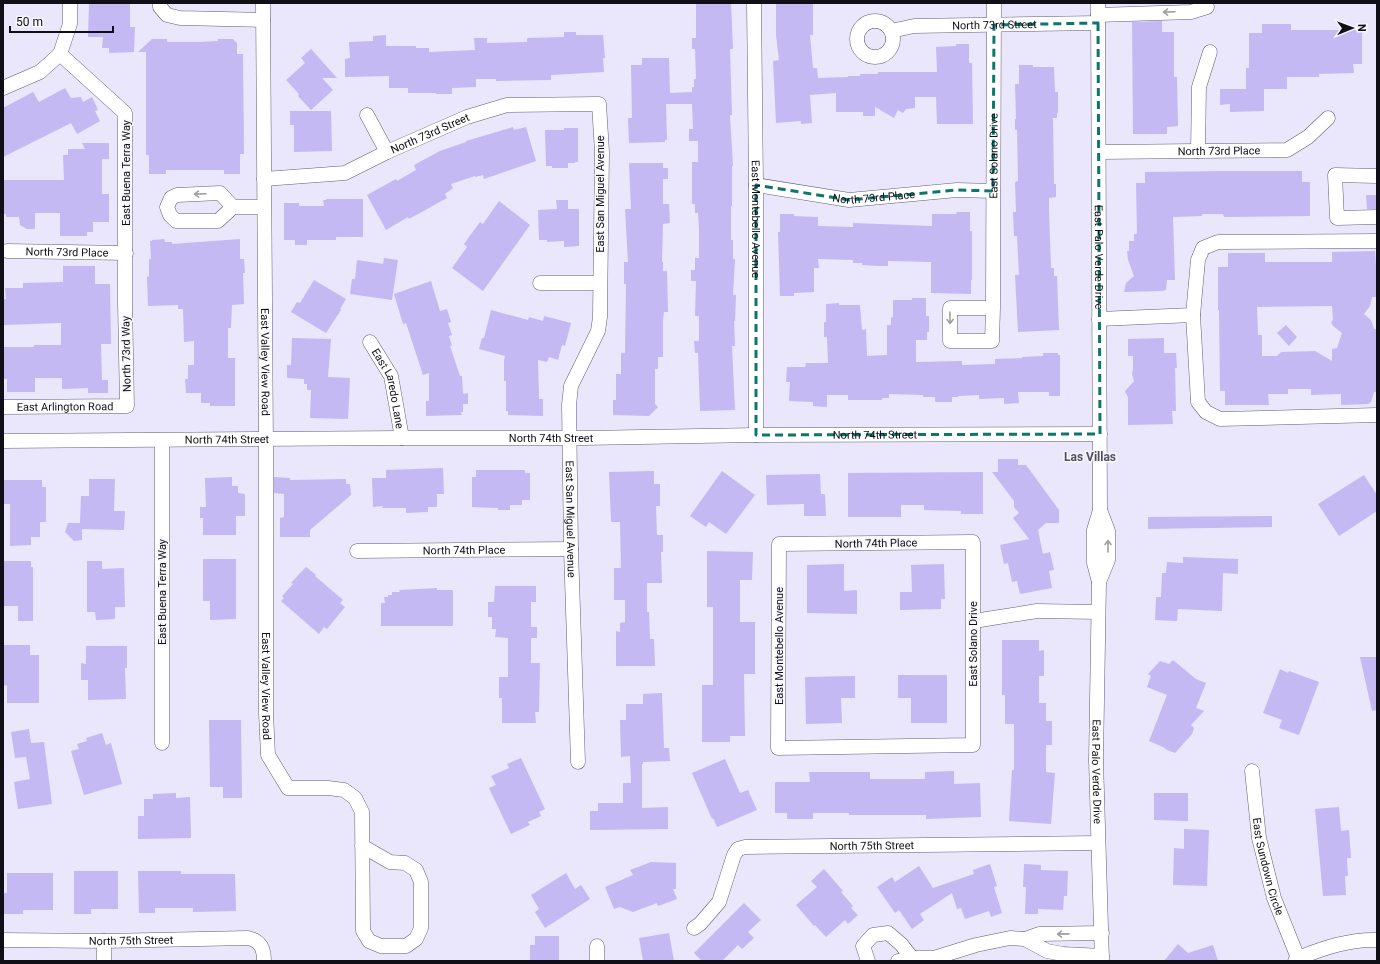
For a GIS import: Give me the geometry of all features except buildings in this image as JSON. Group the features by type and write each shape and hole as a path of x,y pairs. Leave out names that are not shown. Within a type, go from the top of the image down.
{"street":[{"path":"3,88 40,72 60,54 70,24 70,3"},
{"path":"160,3 160,6 167,15 180,18 263,20"},
{"name":"East Valley View Road","path":"263,3 266,713 268,755 288,788 328,788 344,790 355,798 362,812 362,846"},
{"name":"East Montebello Avenue","path":"754,3 756,434"},
{"name":"East Solano Drive","path":"993,308 994,3"},
{"name":"North 73rd Street","path":"891,31 914,26 994,25 1098,14 1191,12 1207,7"},
{"name":"East Palo Verde Drive","path":"1098,14 1100,510 1094,530 1094,563 1100,582 1098,612 1096,760 1102,958"},
{"path":"1198,151 1200,87 1210,52"},
{"name":"East Buena Terra Way","path":"60,54 125,114 125,302"},
{"name":"North 73rd Street","path":"264,179 345,173 387,152 467,117 508,105 599,104"},
{"name":"East San Miguel Avenue","path":"578,762 571,549 569,405 571,386 598,331 600,317 602,152 599,104"},
{"path":"367,115 387,152"},
{"name":"North 73rd Place","path":"1099,152 1287,150 1308,137 1328,118"},
{"path":"1377,176 1335,175 1337,218 1377,218"},
{"name":"North 73rd Place","path":"756,185 849,200 957,190 993,190"},
{"path":"233,207 264,207"},
{"path":"1377,241 1218,242 1203,248 1198,260 1193,315 1198,402 1206,412 1220,419 1377,414"},
{"name":"North 73rd Place","path":"7,251 126,253"},
{"path":"540,283 600,283"},
{"name":"North 73rd Way","path":"125,302 127,406"},
{"path":"1099,319 1193,315"},
{"name":"East Laredo Lane","path":"370,342 391,376 402,438"},
{"name":"East Arlington Road","path":"3,407 127,406"},
{"name":"North 74th Street","path":"3,442 569,438 756,434 1100,434"},
{"name":"East Buena Terra Way","path":"162,441 162,744"},
{"name":"East Solano Drive","path":"973,542 973,745"},
{"name":"North 74th Place","path":"779,544 973,542"},
{"name":"East Montebello Avenue","path":"779,544 778,748 973,745"},
{"name":"North 74th Place","path":"357,551 571,549"},
{"path":"974,621 1037,611 1098,612"},
{"name":"East Sundown Circle","path":"1252,771 1262,853 1274,898 1296,960"},
{"name":"North 75th Street","path":"694,928 700,924 719,902 734,855 738,849 745,847 1098,843"},
{"path":"362,846 390,862 405,863 416,870 421,882 421,928 416,939 406,946 381,946 369,941 363,931 362,846"},
{"path":"868,961 863,946 873,935 888,933 901,944 912,958"},
{"path":"898,961 912,958 934,958 1010,938 1026,939 1039,934 1102,933"},
{"name":"North 75th Street","path":"3,940 248,938 259,942 263,948 264,961"},
{"path":"1026,939 1046,951 1102,958"},
{"path":"1296,960 1327,947 1362,939 1377,940"},
{"path":"104,940 104,961"},
{"path":"597,946 597,961"}],"highlighted area":[{"path":"1098,23 1100,434 756,435 756,185 849,200 957,190 993,191 994,25"}],"district":[{"name":"Las Villas","path":"1090,457"}]}
